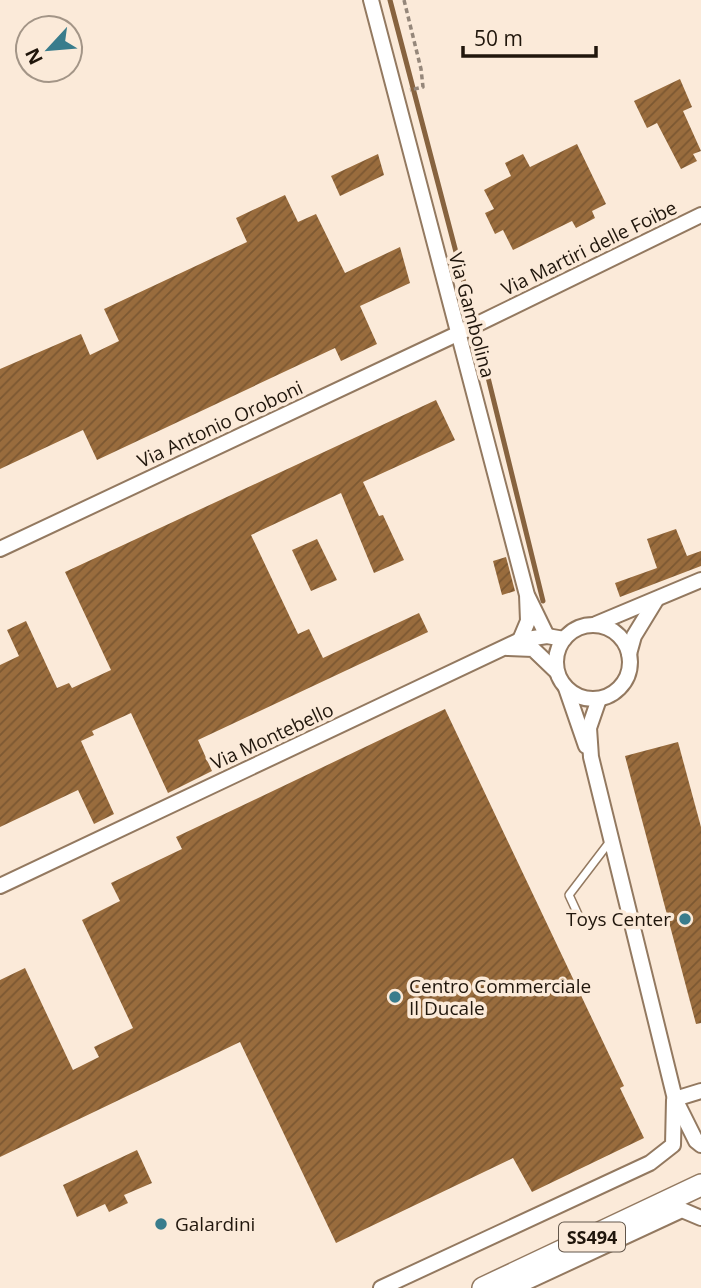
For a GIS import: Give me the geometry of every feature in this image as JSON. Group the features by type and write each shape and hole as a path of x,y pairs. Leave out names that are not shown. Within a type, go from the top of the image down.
{"main road":[{"name":"SS494","path":"483,1288 701,1185"}],"street":[{"name":"Via Gambolina","path":"371,0 527,595 528,621 520,640"},
{"name":"Via Martiri delle Foibe","path":"457,334 701,215"},
{"name":"Via Antonio Oroboni","path":"0,549 457,334"},
{"path":"557,672 558,649 572,630 596,624 701,580"},
{"path":"527,595 547,636"},
{"path":"566,688 587,699 599,699 620,688 630,667 629,654 634,636 656,600"},
{"path":"596,624 618,634 629,654"},
{"name":"Via Montebello","path":"0,886 520,640 547,636 564,639"},
{"path":"502,648 533,649 557,672 566,688 574,718 591,757"},
{"path":"599,699 589,728 591,757 674,1099 695,1141 701,1145"},
{"path":"674,1099 701,1091"},
{"path":"382,1288 650,1163 673,1144 674,1099"},
{"path":"514,1288 682,1210 701,1218"}],"lane":[{"path":"581,921 569,895 611,839"}],"path":[{"path":"404,0 421,69 423,88 418,89"}],"building":[{"path":"680,79 692,107 683,111 701,151 693,154 697,161 681,169 657,123 647,128 634,101"},
{"path":"577,144 606,204 592,211 595,218 576,228 572,221 513,250 503,230 495,234 485,213 494,209 484,190 511,176 505,163 523,154 530,167"},
{"path":"378,154 384,175 340,196 331,176"},
{"path":"285,195 298,222 316,214 345,273 400,247 410,283 360,306 377,344 341,361 335,348 97,460 83,430 0,469 0,369 81,334 90,355 119,341 104,309 247,242 236,218"},
{"path":"436,400 455,440 363,482 379,516 383,515 404,560 374,573 341,493 251,535 298,634 309,629 323,658 419,613 428,632 198,740 212,771 168,793 131,713 92,731 94,735 81,741 114,814 94,824 78,790 0,827 0,665 19,656 7,630 26,621 57,688 69,683 72,688 111,670 65,572"},
{"path":"676,529 687,556 701,551 701,566 620,597 615,583 657,568 647,539"},
{"path":"317,539 337,580 311,591 292,550"},
{"path":"506,557 515,591 502,595 493,561"},
{"path":"445,709 624,1086 620,1088 644,1138 532,1192 513,1158 336,1243 240,1042 0,1157 0,980 25,968 73,1070 99,1057 94,1047 133,1028 82,920 120,901 111,883 182,849 176,837"},
{"name":"Toys Center","path":"678,742 701,827 701,1023 696,1024 625,756"},
{"path":"137,1150 152,1183 124,1195 128,1203 109,1212 105,1204 77,1217 63,1185"}],"waterway":[{"path":"390,0 468,298"},
{"path":"482,353 543,601"}],"place":[{"name":"Toys Center","path":"685,919"},
{"name":"Centro Commerciale Il Ducale","path":"395,997"},
{"name":"Galardini","path":"161,1224"}]}
